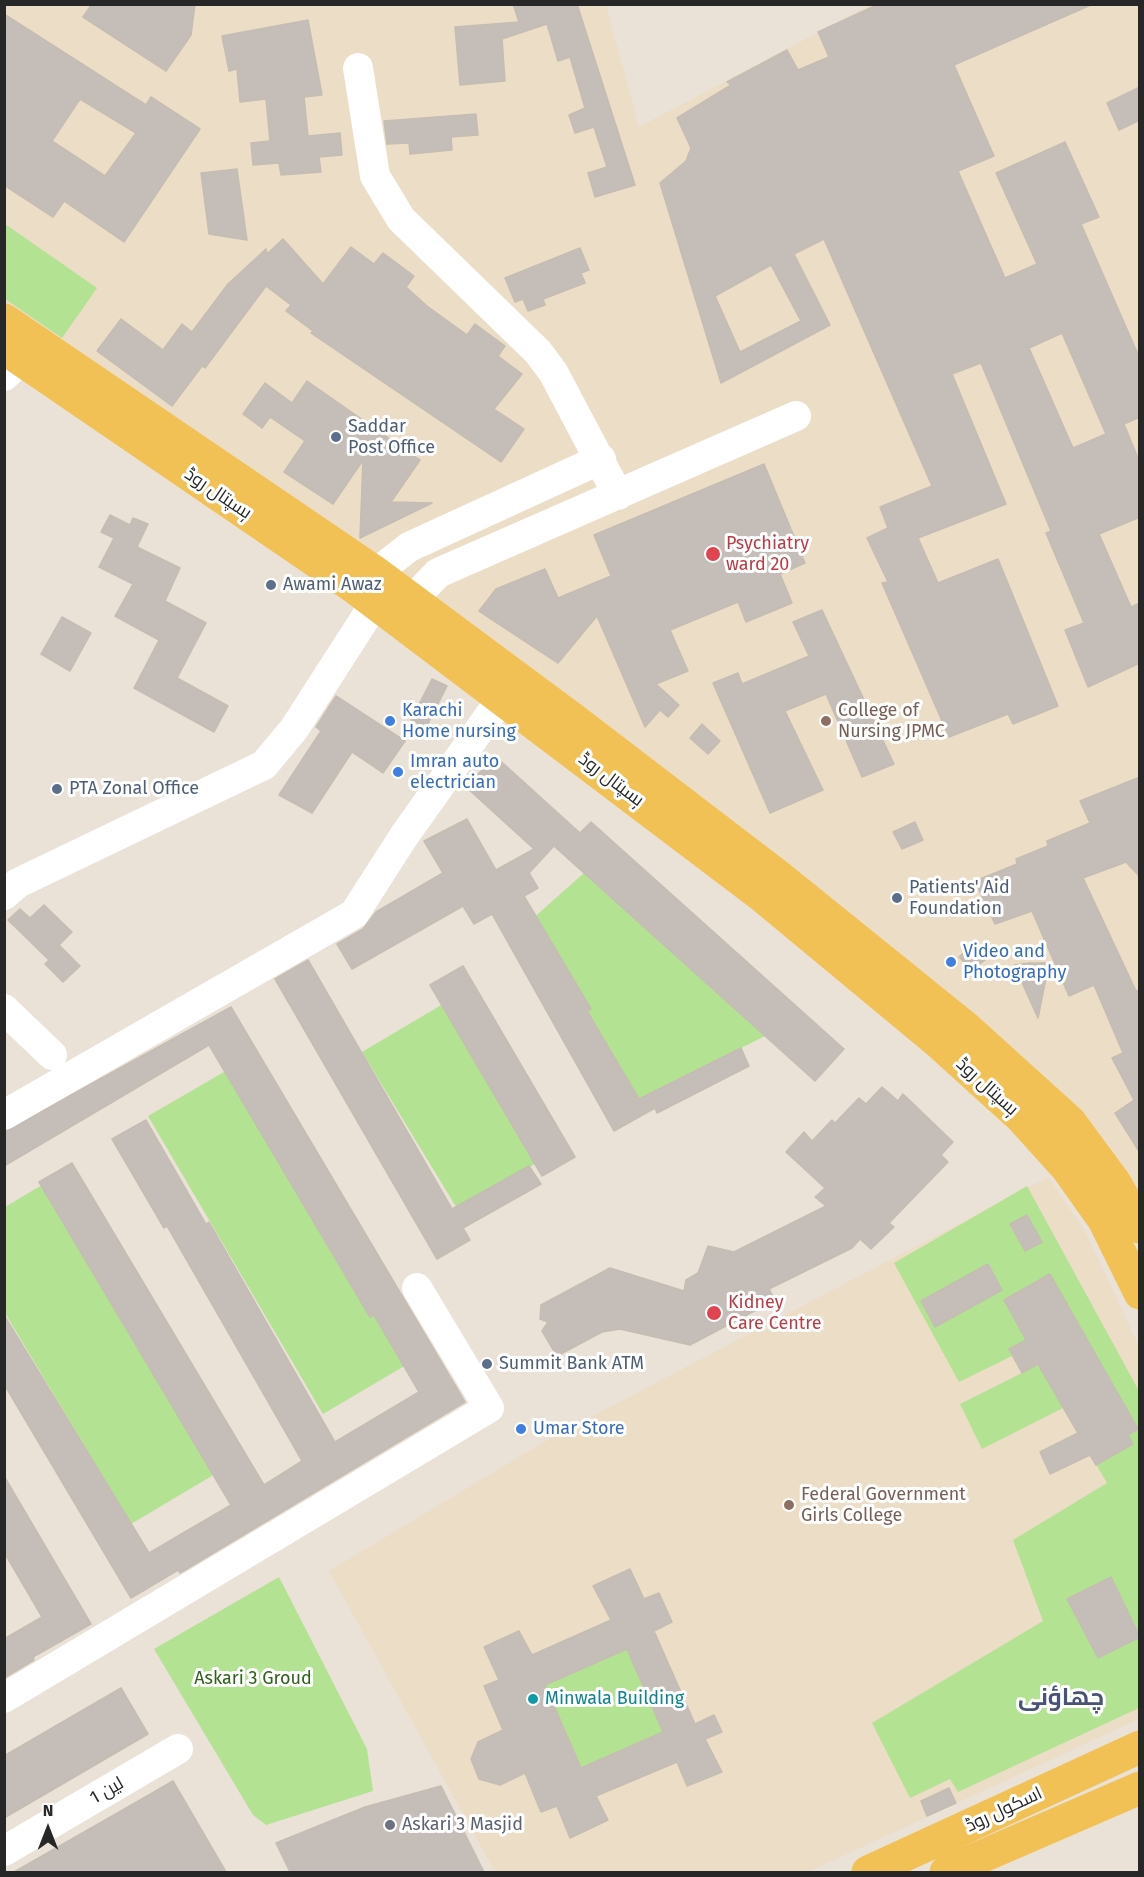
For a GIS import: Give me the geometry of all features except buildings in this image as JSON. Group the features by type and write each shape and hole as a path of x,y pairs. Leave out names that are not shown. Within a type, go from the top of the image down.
{"main road":[{"name":"ہسپتال روڈ","path":"4,320 375,588 502,698 761,895 937,1041 1021,1117 1067,1168 1104,1220 1140,1293"},
{"name":"ہسپتال روڈ","path":"10,361 375,588 411,600 574,720 778,876 965,1028 1070,1122 1116,1183 1140,1227"},
{"name":"اسکول روڈ","path":"868,1872 1140,1747"},
{"name":"اسکول روڈ","path":"946,1872 1140,1788"}],"street":[{"path":"358,68 375,176 381,188 401,219 538,352 553,372 618,495"},
{"path":"411,600 438,573 796,416"},
{"path":"4,895 18,883 264,765 294,729 375,588 409,547 601,459"},
{"path":"4,1114 354,914 404,836 502,698"},
{"path":"4,1009 52,1055"},
{"path":"4,1698 489,1408 417,1288"},
{"name":"لین 1","path":"4,1851 178,1749"}],"shaded area":[{"path":"5,5 606,5 639,127 870,5 1139,5 1139,1227 1115,1183 5,318"},
{"name":"Federal Government Girls College","path":"1048,1177 1085,1231 1139,1346 1139,1719 808,1872 495,1872 329,1571 549,1439"}],"green space":[{"path":"5,224 97,288 62,338 5,299"},
{"path":"584,873 765,1036 639,1099 530,921"},
{"path":"443,1004 538,1162 458,1210 362,1052"},
{"path":"231,1068 406,1365 323,1414 148,1116"},
{"path":"42,1185 215,1474 131,1524 5,1313 5,1207"},
{"path":"1027,1186 1139,1391 1139,1708 958,1792 950,1779 910,1798 872,1723 1043,1621 1013,1540 1107,1483 1063,1408 982,1449 960,1404 1022,1373 1012,1356 959,1382 894,1263"},
{"name":"Askari 3 Groud","path":"279,1577 367,1749 373,1791 266,1825 253,1815 154,1649"},
{"path":"627,1649 663,1732 581,1768 545,1685"}],"place":[{"name":"Saddar Post Office","path":"336,437"},
{"name":"Psychiatry ward 20","path":"713,554"},
{"name":"Awami Awaz","path":"271,585"},
{"name":"Karachi Home nursing","path":"390,721"},
{"name":"College of Nursing JPMC","path":"826,721"},
{"name":"Imran auto electrician","path":"398,772"},
{"name":"PTA Zonal Office","path":"57,789"},
{"name":"Patients' Aid Foundation","path":"897,898"},
{"name":"Video and Photography","path":"951,962"},
{"name":"Kidney Care Centre","path":"714,1313"},
{"name":"Summit Bank ATM","path":"487,1364"},
{"name":"Umar Store","path":"521,1429"},
{"name":"Federal Government Girls College","path":"789,1505"},
{"name":"Minwala Building","path":"533,1699"},
{"name":"Askari 3 Masjid","path":"390,1825"}],"district":[{"name":"چھاؤنی","path":"1061,1698"}]}
